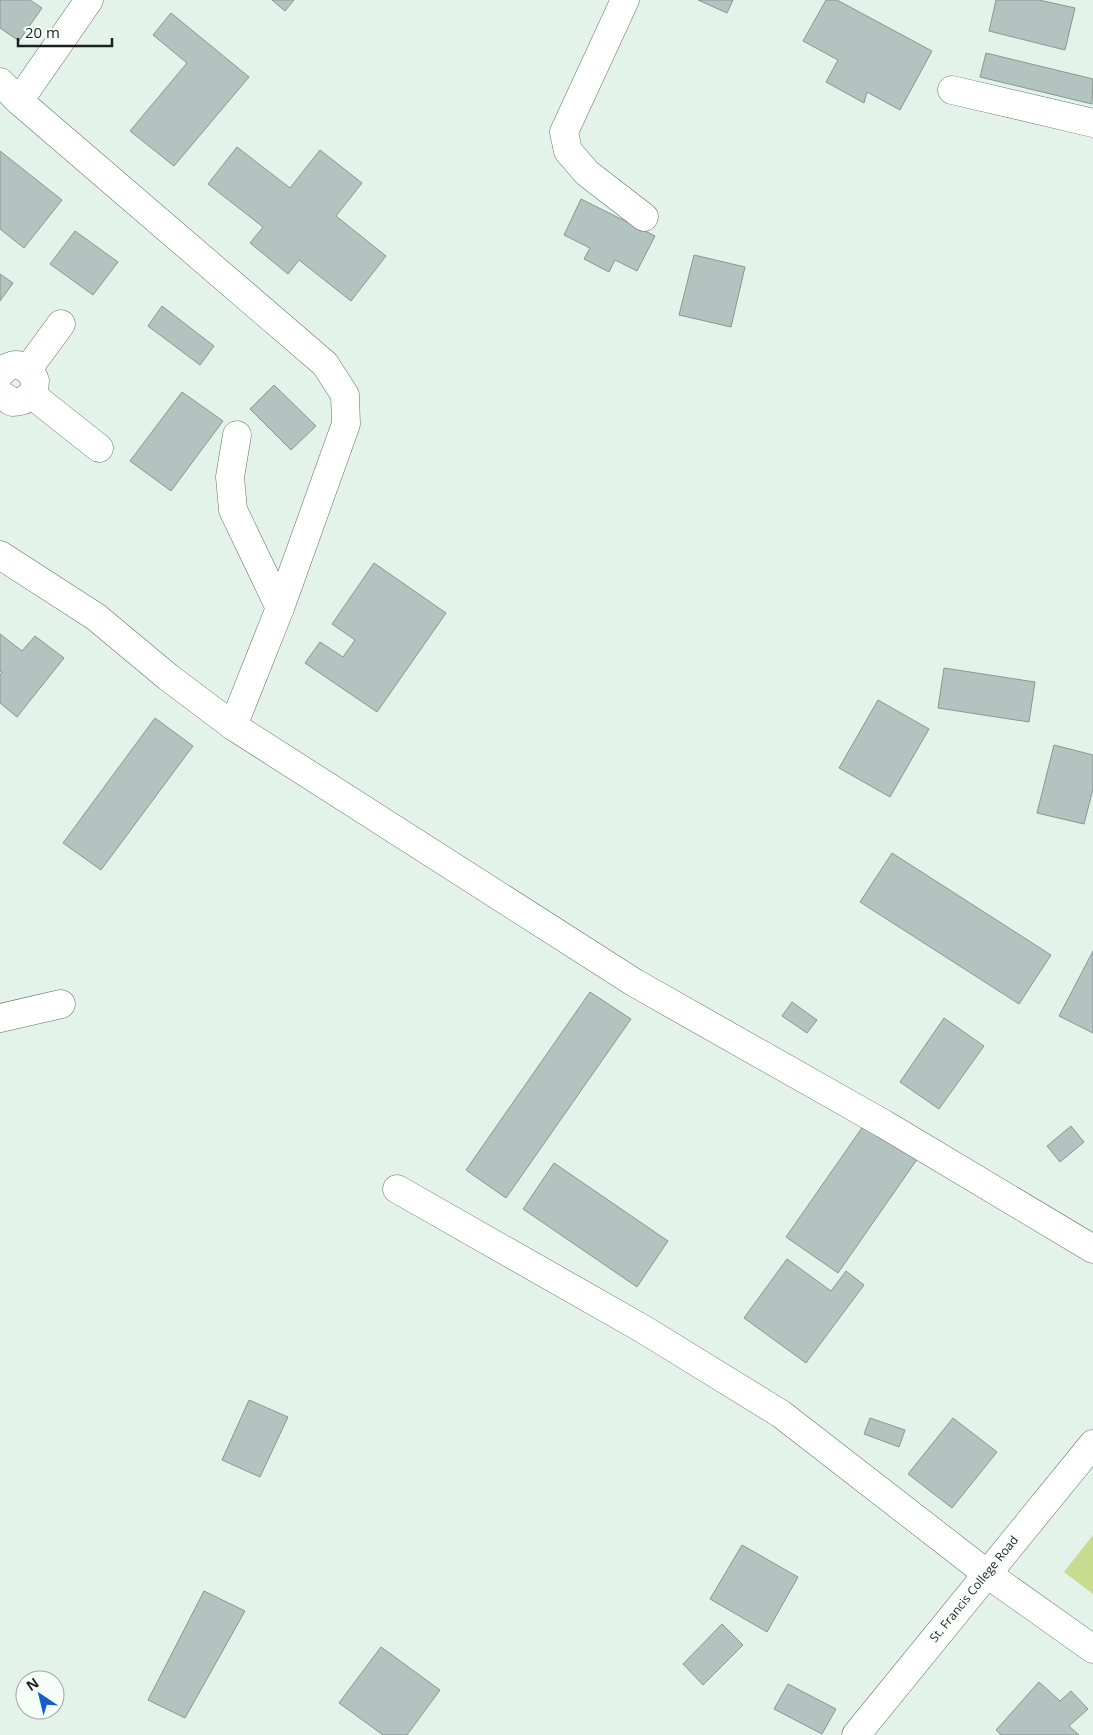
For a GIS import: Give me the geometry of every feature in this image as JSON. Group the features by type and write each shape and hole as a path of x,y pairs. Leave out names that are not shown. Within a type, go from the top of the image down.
{"street":[{"path":"19,101 89,0"},
{"path":"625,0 564,132 568,151 587,173 644,217"},
{"path":"0,82 19,101 325,364 345,395 346,424 280,608 233,726"},
{"path":"952,90 1093,123"},
{"path":"1,386 12,402 19,402 61,324"},
{"path":"30,382 99,448"},
{"path":"237,435 230,477 233,510 259,560 280,608"},
{"path":"0,555 96,617 168,677 233,726 635,983 884,1124 1093,1249"},
{"path":"0,1018 61,1004"},
{"path":"397,1189 643,1329 780,1414 986,1573 1093,1649"},
{"name":"St. Francis College Road","path":"856,1735 986,1573 1093,1444"}],"green space":[{"path":"1093,1535 1093,1594 1064,1572"}],"building":[{"path":"0,0 30,0 42,8 19,41 0,28"},
{"path":"272,0 294,0 285,11"},
{"path":"698,0 733,0 727,13"},
{"path":"826,0 837,0 932,51 900,110 867,92 864,103 826,82 838,60 803,41"},
{"path":"996,0 1039,0 1075,8 1065,50 989,31"},
{"path":"171,13 249,77 174,166 130,131 187,63 153,35"},
{"path":"986,53 1093,79 1092,104 980,77"},
{"path":"237,147 290,188 320,150 362,183 336,216 386,256 351,301 299,260 288,274 250,243 263,227 208,184"},
{"path":"0,151 62,200 24,248 0,229"},
{"path":"581,199 655,236 637,271 615,260 609,272 584,259 590,248 564,235"},
{"path":"75,231 118,262 93,295 50,264"},
{"path":"694,255 745,267 731,327 679,315"},
{"path":"0,274 13,283 0,301"},
{"path":"162,306 214,346 200,365 148,326"},
{"path":"274,385 316,426 291,450 250,409"},
{"path":"182,392 223,421 171,491 130,461"},
{"path":"374,563 446,613 377,712 305,663 320,642 343,657 355,640 332,624"},
{"path":"0,634 22,651 35,636 64,658 17,717 0,703 0,675 2,672 0,671"},
{"path":"944,668 1035,682 1029,722 938,708"},
{"path":"878,700 929,729 890,797 839,768"},
{"path":"155,718 193,746 101,870 63,843"},
{"path":"1054,745 1093,755 1093,789 1084,824 1037,813"},
{"path":"892,853 1051,955 1019,1004 860,902"},
{"path":"1093,951 1093,1033 1059,1016"},
{"path":"590,992 631,1019 506,1198 466,1170"},
{"path":"792,1002 817,1020 807,1033 782,1016"},
{"path":"944,1018 984,1046 939,1109 900,1082"},
{"path":"866,1122 918,1158 838,1273 786,1237"},
{"path":"1071,1126 1084,1142 1060,1162 1047,1146"},
{"path":"554,1163 668,1241 637,1287 523,1209"},
{"path":"787,1259 831,1291 846,1271 864,1285 806,1363 744,1318"},
{"path":"249,1400 288,1417 260,1477 222,1460"},
{"path":"870,1418 905,1430 899,1447 864,1434"},
{"path":"953,1418 997,1452 952,1508 908,1474"},
{"path":"742,1545 798,1577 767,1632 710,1599"},
{"path":"204,1591 245,1611 185,1718 148,1700"},
{"path":"722,1624 743,1645 703,1685 683,1664"},
{"path":"381,1647 440,1690 407,1735 383,1735 339,1703"},
{"path":"1039,1682 1060,1701 1071,1691 1088,1709 1069,1726 1079,1735 1001,1735 996,1730"},
{"path":"788,1684 836,1709 822,1734 774,1709"}]}
